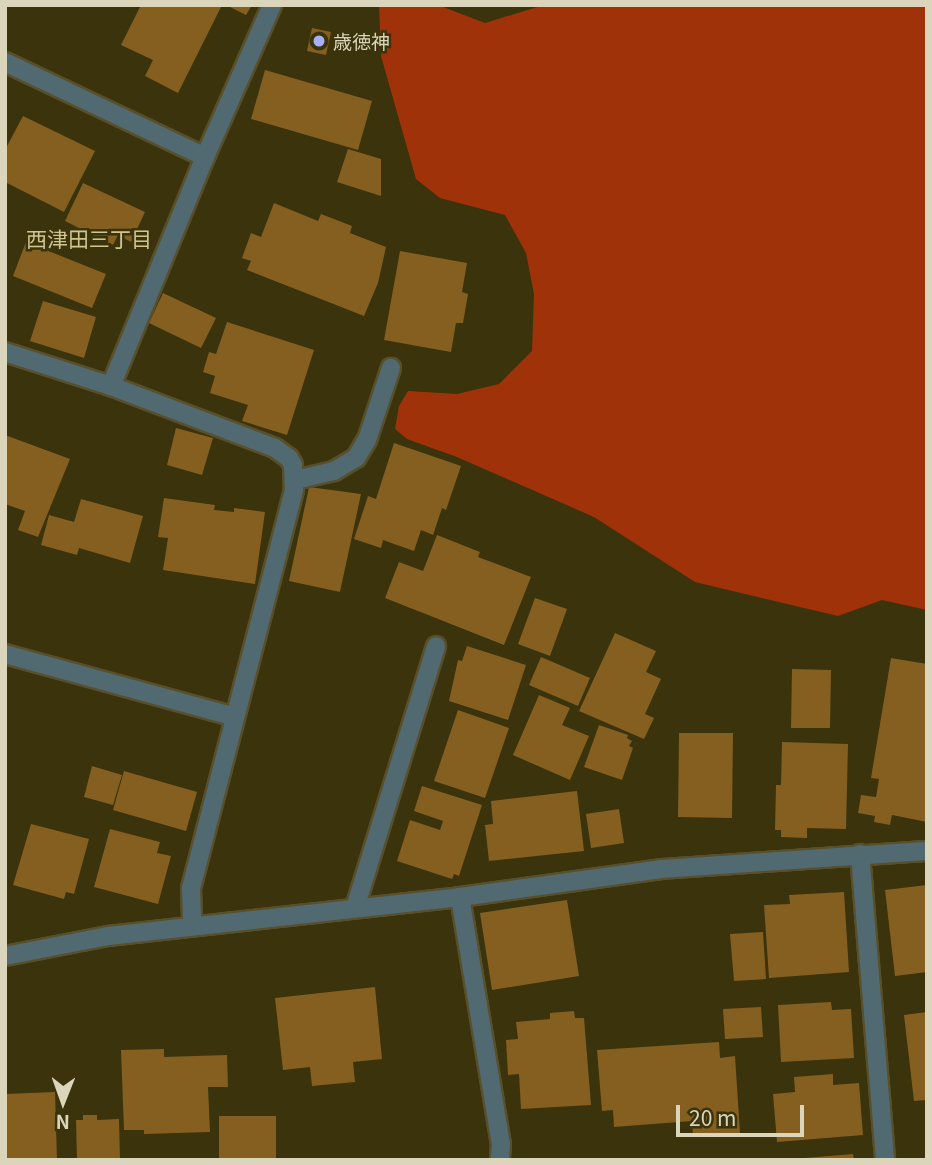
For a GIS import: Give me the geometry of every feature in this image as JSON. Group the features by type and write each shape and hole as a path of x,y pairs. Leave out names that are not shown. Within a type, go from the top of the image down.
{"street":[{"path":"111,386 205,157 272,5"},
{"path":"5,62 205,157"},
{"path":"5,352 111,386 275,448 289,458 295,480 191,889 192,926"},
{"path":"295,480 334,471 356,458 367,440 391,368"},
{"path":"355,908 436,646"},
{"path":"5,654 235,717"},
{"path":"5,956 108,936 460,897 661,869 927,851"},
{"path":"860,854 885,1160"},
{"path":"460,897 501,1144 500,1160"}],"shaded area":[{"path":"379,5 438,5 485,23 544,5 927,5 927,610 882,600 838,616 695,582 594,517 457,457 407,439 395,429 399,406 408,391 457,394 499,384 532,351 534,294 526,253 505,215 440,198 416,179 381,56"}],"building":[{"path":"141,5 221,7 178,93 145,76 153,60 121,45"},
{"path":"226,5 252,5 246,15"},
{"name":"歳徳神","path":"312,28 331,32 326,55 307,51"},
{"path":"265,70 372,101 358,150 251,119"},
{"path":"23,116 95,151 64,212 5,182 5,150"},
{"path":"348,149 381,159 381,196 337,182"},
{"path":"83,183 145,212 131,242 118,235 113,245 65,221"},
{"path":"274,203 318,221 321,214 352,226 350,233 386,247 378,283 364,316 247,270 251,261 242,258 251,233 261,237"},
{"path":"26,242 106,274 92,308 13,276"},
{"path":"400,251 467,263 462,292 468,294 463,323 456,323 451,352 384,340"},
{"path":"163,293 216,318 201,348 149,323"},
{"path":"43,301 96,317 84,358 30,341"},
{"path":"227,322 314,350 287,435 242,421 248,405 210,393 215,376 203,372 209,352 216,354"},
{"path":"176,428 213,438 202,475 167,465"},
{"path":"5,435 70,459 38,537 18,530 25,511 5,504"},
{"path":"394,443 461,466 446,510 442,508 433,535 421,530 414,551 383,540 381,548 354,539 368,496 376,499"},
{"path":"309,487 361,494 340,592 289,581"},
{"path":"164,498 215,505 214,510 234,512 234,508 265,512 255,584 163,570 168,538 158,537"},
{"path":"81,499 143,516 130,563 79,548 77,555 41,545 49,515 74,522"},
{"path":"437,535 480,552 478,557 531,577 504,645 385,598 399,562 423,571"},
{"path":"535,598 567,609 550,656 518,644"},
{"path":"615,633 656,651 646,672 661,679 645,714 654,718 644,739 579,711"},
{"path":"467,646 526,665 508,720 449,701 458,660 462,661"},
{"path":"541,657 590,678 578,706 529,685"},
{"path":"891,658 927,664 927,822 892,815 890,825 874,822 875,816 858,813 861,795 876,797 879,779 871,778"},
{"path":"792,669 831,670 830,728 791,728"},
{"path":"539,695 570,708 562,725 589,736 570,780 513,755"},
{"path":"458,710 509,728 485,798 434,781"},
{"path":"599,725 628,735 627,738 632,741 629,746 633,748 622,780 584,767"},
{"path":"679,733 733,733 732,818 678,817"},
{"path":"782,742 848,744 846,829 807,828 807,838 781,837 781,830 775,830 776,785 781,785"},
{"path":"92,766 122,775 113,805 84,797"},
{"path":"124,771 197,792 186,831 113,810"},
{"path":"422,786 482,805 459,876 454,874 452,879 397,861 410,820 440,830 443,821 414,811"},
{"path":"577,791 584,851 489,861 485,825 493,824 491,801"},
{"path":"619,809 624,843 591,848 586,814"},
{"path":"31,824 89,839 74,894 66,892 64,899 13,885"},
{"path":"110,829 160,842 157,853 171,856 158,904 94,887"},
{"path":"927,885 927,972 895,976 885,890"},
{"path":"844,892 849,972 769,978 764,905 790,904 789,895"},
{"path":"567,900 579,976 492,990 480,913"},
{"path":"763,932 766,979 734,981 730,934"},
{"path":"375,987 382,1059 353,1062 355,1082 312,1086 310,1067 283,1070 275,998"},
{"path":"831,1002 832,1010 851,1009 854,1058 781,1062 778,1005"},
{"path":"761,1007 763,1037 725,1039 723,1009"},
{"path":"574,1011 575,1018 584,1018 591,1105 521,1109 519,1074 508,1075 506,1040 518,1039 516,1022 550,1019 550,1013"},
{"path":"927,1012 927,1100 914,1101 904,1015"},
{"path":"719,1042 720,1058 735,1056 740,1133 693,1136 692,1121 614,1127 613,1110 602,1111 597,1050"},
{"path":"164,1049 164,1057 227,1055 228,1087 208,1087 210,1132 144,1134 144,1130 124,1130 121,1050"},
{"path":"833,1074 833,1085 859,1083 863,1135 777,1142 773,1094 795,1092 794,1077"},
{"path":"55,1092 57,1160 5,1160 5,1094"},
{"path":"83,1115 97,1115 97,1120 119,1119 120,1160 77,1160 76,1120 83,1120"},
{"path":"219,1116 276,1116 276,1160 219,1160"},
{"path":"853,1154 854,1160 805,1160 805,1158"}],"place":[{"name":"歳徳神","path":"319,41"}],"district":[{"name":"西津田三丁目","path":"89,238"}]}
